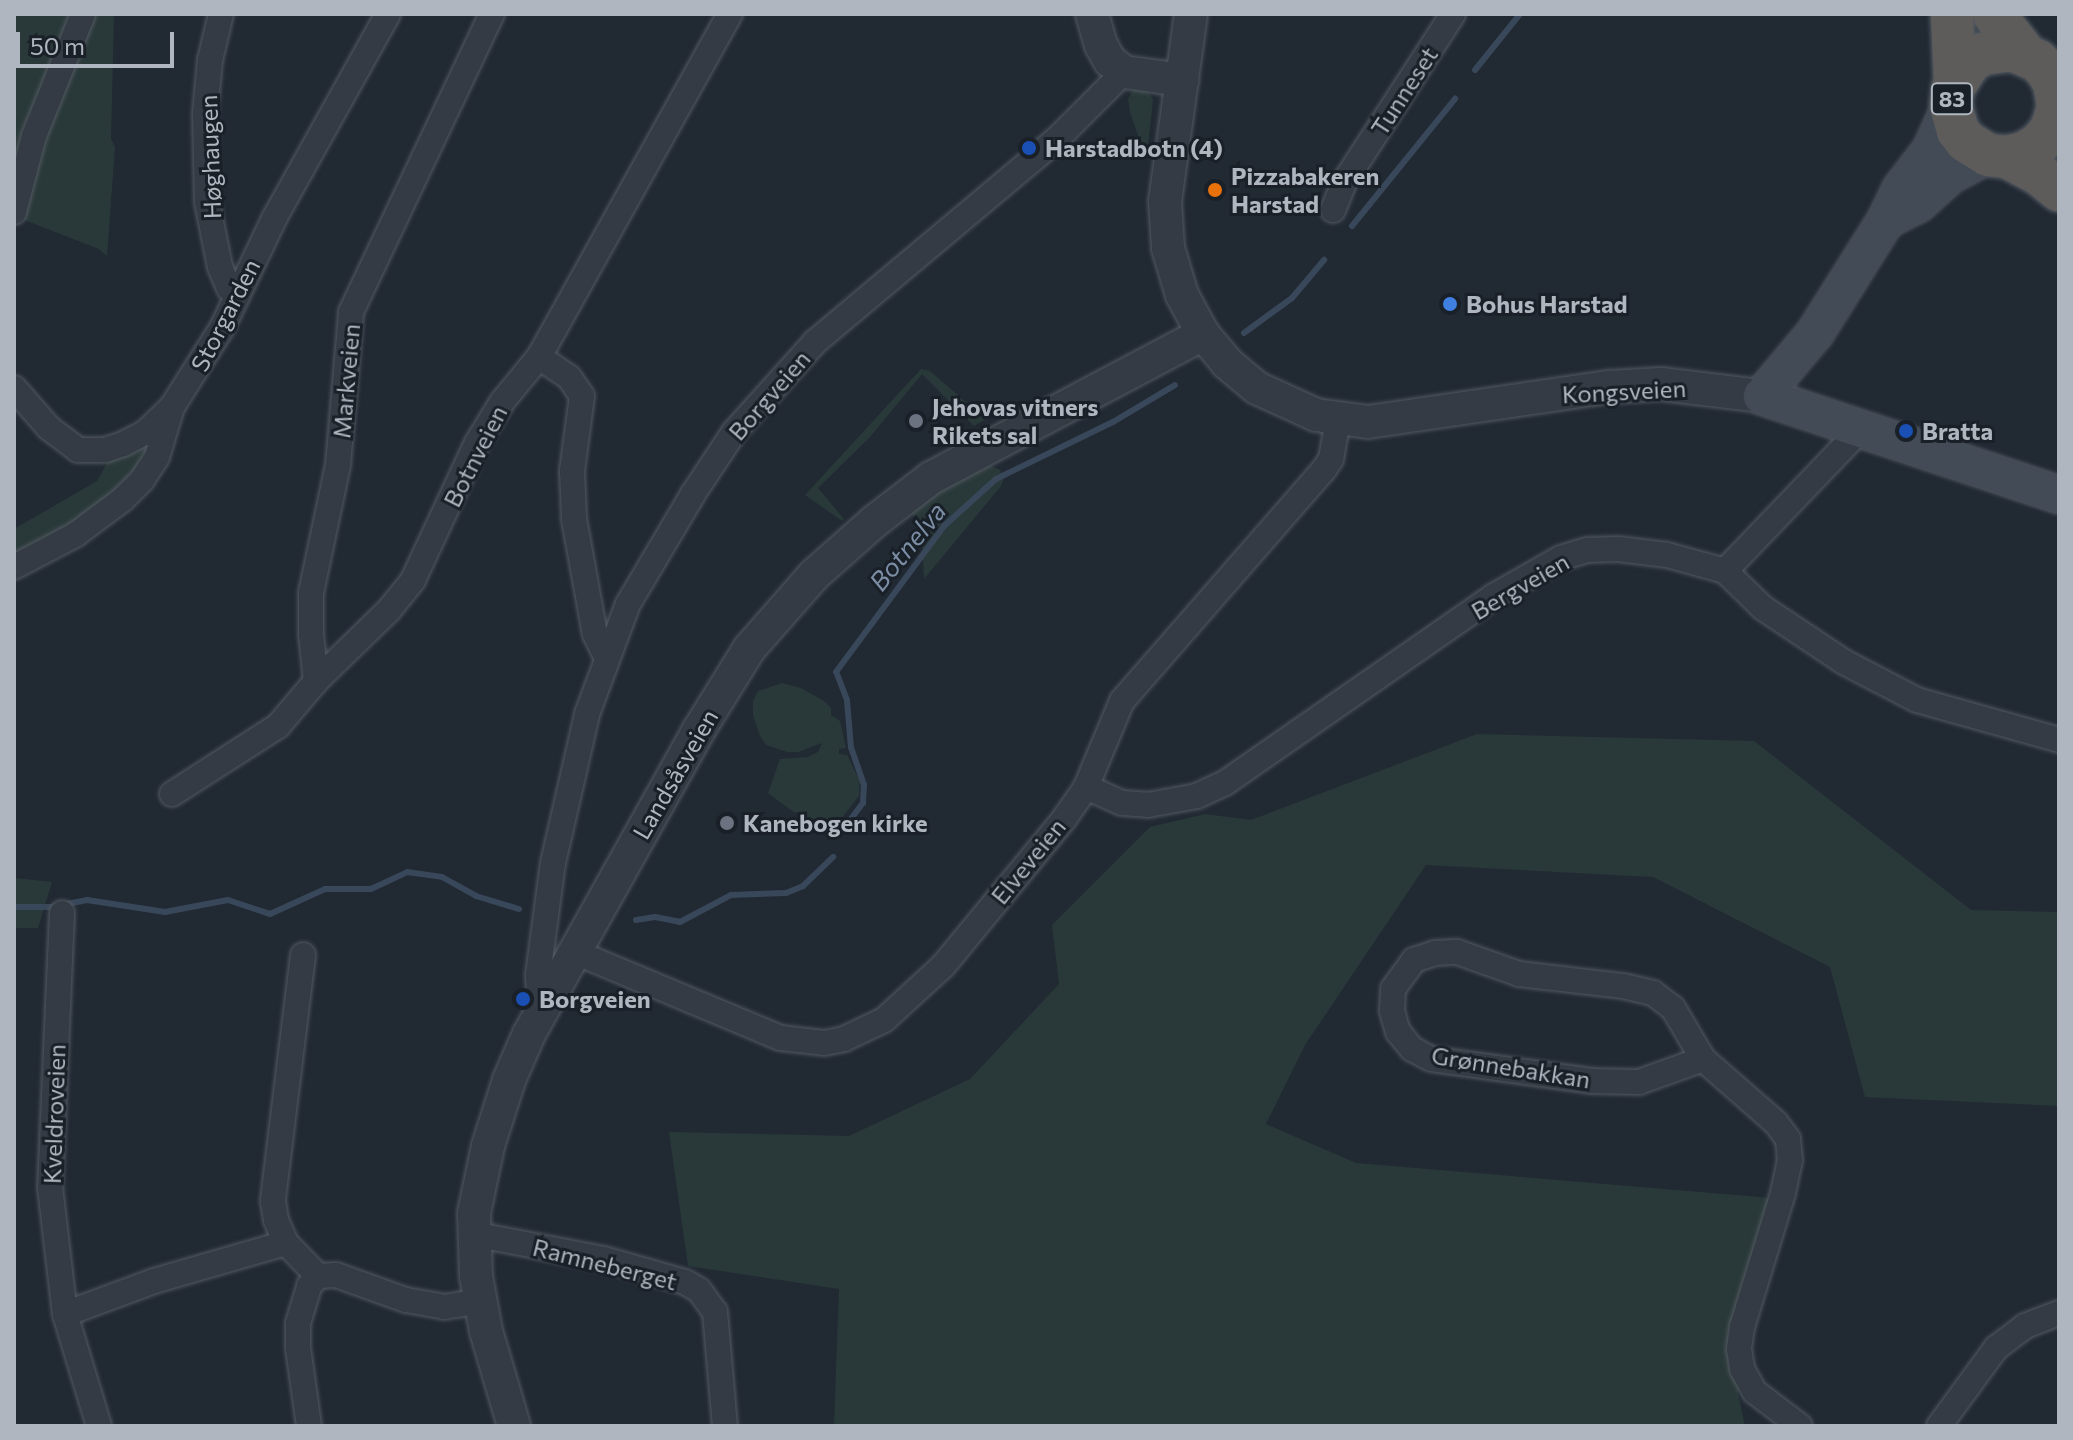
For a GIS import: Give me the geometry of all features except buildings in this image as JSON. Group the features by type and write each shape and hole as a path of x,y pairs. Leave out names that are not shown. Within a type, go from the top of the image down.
{"highway":[{"name":"83","path":"1952,14 1953,95 1958,131 1966,141 2039,174 2059,190"},
{"path":"1994,14 2026,55 2047,71 2054,83 2058,110 2051,130 2039,144 2024,153 1997,156"},
{"name":"83","path":"1953,95 1970,62 1983,54 2012,50 2026,55"}],"main road":[{"path":"1762,396 1815,333 1886,220 1901,189 1931,150 1953,95"},
{"path":"1886,220 1918,204 1950,175 1997,156"},
{"path":"1810,410 1815,333"},
{"name":"Kongsveien","path":"1762,396 2059,495"}],"street":[{"path":"14,212 34,136 83,14"},
{"name":"Høghaugen","path":"221,14 210,60 205,114 206,186 220,267 229,288 237,294"},
{"name":"Storgarden","path":"14,567 54,548 122,500 157,457 172,407 222,328 295,178 388,14"},
{"name":"Markveien","path":"316,681 311,593 338,465 351,312 492,14"},
{"name":"Botnveien","path":"172,794 271,732 316,681 389,610 413,580 477,443 502,402 539,357 730,14"},
{"path":"1092,14 1101,45 1110,61 1124,72 1182,80"},
{"name":"Kongsveien","path":"1191,14 1165,201 1165,225 1173,269 1182,295 1203,334 1227,363 1257,388 1292,406 1338,420 1391,420 1622,386 1661,384 1762,396"},
{"name":"Tunneset","path":"1333,210 1345,181 1453,14"},
{"name":"Borgveien","path":"541,1012 538,975 562,812 587,714 606,657 633,593 678,517 734,432 815,342 1056,140 1124,72"},
{"name":"Landsåsveien","path":"514,1426 480,1301 473,1234 477,1196 492,1132 509,1080 541,1012 737,668 769,625 814,575 875,521 931,478 1203,334"},
{"path":"539,357 569,377 582,396 572,471 574,519 595,634 606,657"},
{"path":"14,388 49,428 78,450 105,450 123,444 152,427 172,407"},
{"name":"Elveveien","path":"575,952 781,1038 824,1043 844,1039 884,1020 930,979 1064,819 1086,787 1122,701 1325,468 1331,459 1338,420"},
{"path":"1725,571 1861,429"},
{"name":"Bergveien","path":"1086,787 1122,803 1148,805 1197,796 1225,783 1494,596 1561,558 1588,550 1618,549 1667,555 1725,571 1763,608 1844,662 1917,700 2059,740"},
{"name":"Kveldroveien","path":"62,913 50,1187 65,1314 99,1426"},
{"name":"Grønnebakkan","path":"1703,1059 1639,1082 1592,1081 1431,1059 1412,1049 1398,1032 1392,1011 1393,989 1414,960 1435,953 1457,952 1519,974 1623,986 1653,993 1673,1008 1703,1059 1776,1123 1788,1139 1790,1160 1783,1193 1739,1349 1742,1369 1755,1392 1800,1426"},
{"path":"303,955 273,1185 276,1220 286,1243 318,1276"},
{"name":"Ramneberget","path":"473,1234 604,1259 685,1282 699,1290 715,1312 725,1426"},
{"path":"65,1314 154,1281 286,1243"},
{"path":"309,1426 298,1323 309,1286 318,1276 336,1275 406,1300 444,1307 480,1301"},
{"path":"1939,1426 1996,1348 2025,1326 2059,1313"}],"shaded area":[{"path":"14,14 114,14 111,139 115,147 107,256 99,249 14,216"},
{"path":"1134,88 1147,91 1153,99 1148,147 1142,147 1130,112 1128,99"},
{"path":"921,369 930,371 973,408 970,412 976,415 979,412 984,420 974,426 922,374 870,437 818,488 844,519 842,521 805,495"},
{"path":"158,428 153,453 112,501 14,557 14,529 97,481 112,454"},
{"path":"985,463 1000,470 1004,478 1001,486 924,579 921,521 904,509"},
{"path":"782,683 801,688 824,701 831,708 831,715 840,721 846,748 839,749 839,754 847,755 860,781 859,796 834,828 792,811 768,793 780,759 808,757 818,752 822,743 798,752 787,752 766,745 760,736 753,715 753,701 758,691"},
{"path":"1477,734 1754,741 1971,910 2059,912 2059,1106 1865,1097 1830,967 1653,877 1426,865 1305,1045 1266,1124 1356,1163 1771,1198 1738,1393 1745,1426 834,1426 839,1289 688,1266 669,1132 849,1136 970,1079 1059,984 1052,925 1150,827 1205,814 1251,820"},
{"path":"14,878 52,882 38,928 14,928"}],"waterway":[{"name":"Botnelva","path":"1475,70 1520,14"},
{"name":"Botnelva","path":"1352,226 1455,99"},
{"name":"Botnelva","path":"1244,333 1292,298 1324,260"},
{"name":"Botnelva","path":"844,828 863,803 864,785 851,748 847,700 836,672 944,526 996,479 1113,422 1175,385"},
{"name":"Botnelva","path":"636,920 655,917 680,922 731,895 786,893 803,886 833,857"},
{"name":"Botnelva","path":"14,907 51,907 87,900 165,912 228,900 270,914 325,889 371,889 407,872 442,877 476,896 519,909"}],"place":[{"name":"Harstadbotn (4)","path":"1029,148"},
{"name":"Pizzabakeren Harstad","path":"1215,190"},
{"name":"Bohus Harstad","path":"1450,304"},
{"name":"Jehovas vitners Rikets sal","path":"916,421"},
{"name":"Bratta","path":"1906,431"},
{"name":"Kanebogen kirke","path":"727,823"},
{"name":"Borgveien","path":"523,999"}]}
